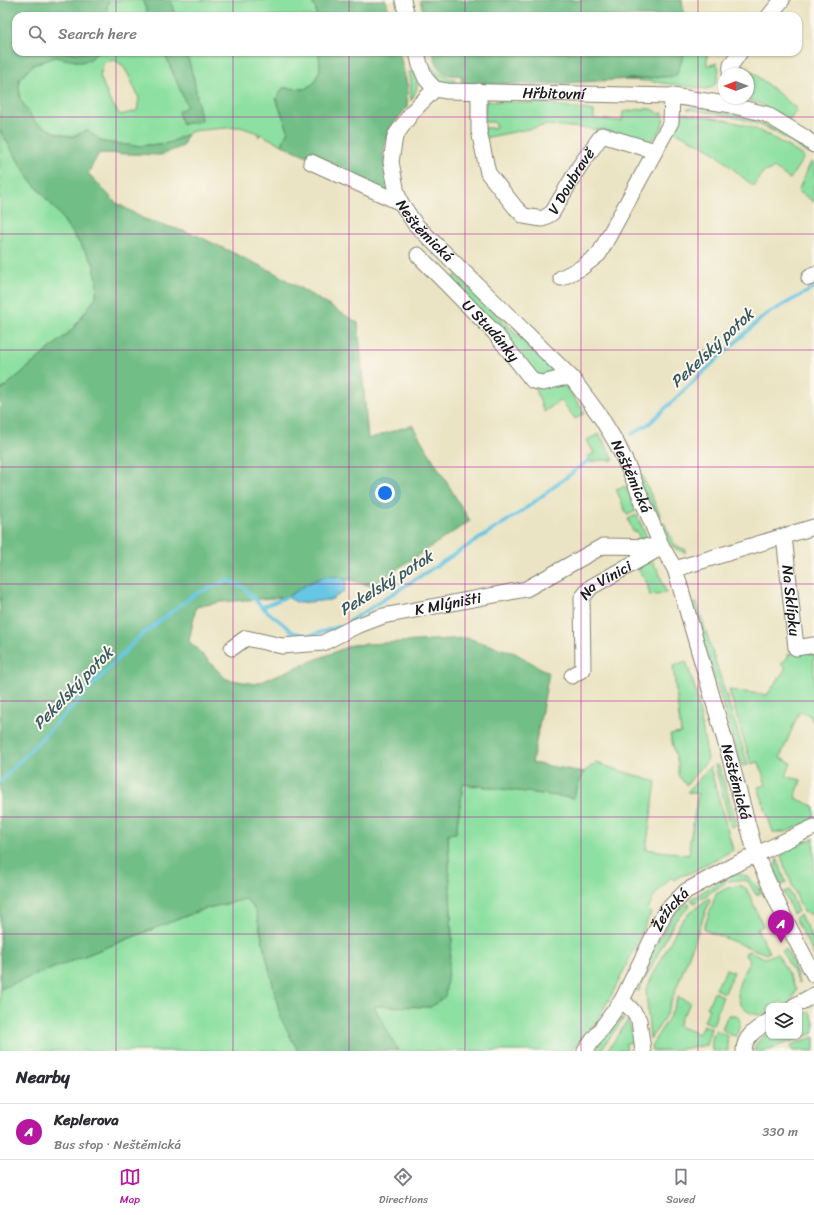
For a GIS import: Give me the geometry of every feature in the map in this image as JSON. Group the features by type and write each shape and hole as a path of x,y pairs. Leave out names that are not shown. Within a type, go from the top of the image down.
{"street":[{"path":"403,0 406,12"},
{"path":"772,12 782,0"},
{"path":"418,56 426,79 435,89"},
{"path":"731,68 737,56"},
{"name":"Hřbitovní","path":"435,89 447,91 672,96 718,100"},
{"name":"Neštěmická","path":"435,89 413,111 395,136 391,162 397,193 401,203 416,224 572,378 600,416 617,444 662,547 676,569 756,855 785,919 814,976"},
{"name":"V Doubravě","path":"479,91 479,131 488,173 524,216 542,219 552,213 579,167 602,135 655,151"},
{"path":"561,278 581,268 599,254 671,122 672,96"},
{"name":"Hřbitovní","path":"736,104 766,114 804,137 814,145"},
{"path":"311,162 401,203"},
{"name":"U Studánky","path":"418,255 494,332 533,381 543,383 562,378 572,378"},
{"path":"676,569 814,527"},
{"name":"Na Sklípku","path":"784,536 796,648 814,645"},
{"name":"K Mlýništi","path":"232,648 246,638 282,646 323,643 354,627 382,616 526,589 603,546 662,547"},
{"name":"Na Vinici","path":"572,676 582,669 582,598 591,587 662,547"},
{"name":"Žežická","path":"585,1051 622,1000 665,912 686,891 732,866 814,827"},
{"path":"799,1003 814,995"},
{"path":"622,1000 640,1020 643,1051"},
{"path":"744,1051 744,1047 752,1032 766,1023"}],"green space":[{"path":"0,0 109,0 107,12 12,12 12,56 94,56 91,59 81,62 55,57 33,65 19,80 20,99 35,122 56,133 72,137 87,130 103,142 137,146 169,143 187,134 183,146 161,155 99,153 88,173 115,202 144,219 196,235 275,273 358,323 368,439 412,425 470,521 371,586 339,577 309,583 287,597 221,602 196,607 189,641 226,679 255,684 352,645 467,638 515,653 549,673 532,763 584,772 573,798 463,784 456,833 448,834 452,940 445,996 431,1007 374,1006 398,1051 298,1051 281,1019 256,912 246,899 204,909 0,989 0,391 72,330 96,297 97,280 93,262 57,211 32,182 0,130"},
{"path":"109,0 142,0 147,12 107,12"},
{"path":"142,0 171,0 174,12 147,12"},
{"path":"171,0 311,0 316,9 316,12 174,12"},
{"path":"311,0 386,0 389,12 316,12"},
{"path":"420,0 682,0 684,12 423,12"},
{"path":"94,56 166,56 187,106 182,124 201,121 194,79 187,56 319,56 320,69 314,83 305,89 283,88 276,99 288,130 282,145 260,134 259,137 258,133 240,127 193,131 169,143 137,146 103,142 87,130 72,137 56,133 35,123 20,99 19,80 33,65 55,57 81,62 91,59","holes":["115,60 123,66 139,98 137,111 120,115 109,99 100,76 104,62"]},
{"path":"166,56 187,56 194,79 201,121 182,124 178,112 187,106"},
{"path":"319,56 400,56 408,88 407,107 390,128 383,153 390,194 282,145 288,130 276,99 283,88 305,89 314,83 320,69"},
{"path":"434,56 684,56 676,76 551,84 462,84 461,75 449,75 441,71"},
{"path":"684,56 707,56 707,66 717,63 718,68 717,81 713,87 706,89 648,81 624,80 676,76"},
{"path":"744,65 748,68 738,68"},
{"path":"427,67 432,67 442,75 455,79 455,84 445,83 438,80"},
{"path":"414,71 417,86 411,101 411,81 409,72"},
{"path":"754,73 797,109 790,120 754,102"},
{"path":"486,101 550,104 594,111 594,119 622,121 623,112 652,109 659,114 663,113 663,123 658,134 647,143 604,130 548,125 484,138 484,128 496,127 494,122 484,122"},
{"path":"692,107 749,117 782,133 809,150 808,154 779,135 760,125 715,113 687,109"},
{"path":"683,113 742,124 771,137 804,157 790,179 774,168 762,173 754,187 710,149 674,131"},
{"path":"0,130 32,182 57,211 93,263 97,280 96,297 72,330 0,391"},
{"path":"811,162 814,164 814,202 798,191"},
{"path":"456,275 557,373 534,378 451,282"},
{"path":"563,383 585,413 575,419 561,400 544,412 534,385"},
{"path":"597,403 611,418 628,444 661,517 658,518"},
{"path":"599,434 614,460 590,462 588,457 594,453 587,440"},
{"path":"625,486 636,511 627,515 616,489"},
{"path":"637,515 648,540 640,541 637,531 633,532 628,519"},
{"path":"664,523 675,545 686,550 685,553 679,551 669,542 661,525"},
{"path":"652,560 655,567 658,569 666,593 650,596 647,583 639,571 640,566"},
{"path":"697,603 748,765 742,766 692,604"},
{"path":"814,649 814,723 809,715 799,712 780,758 791,763 786,776 801,780 795,798 814,806 814,820 785,832 773,832 758,787 766,785 759,762 751,764 729,690 767,695 786,668 781,664 789,654"},
{"path":"686,661 696,692 708,760 686,785 678,775 678,764 670,735 681,733 673,666"},
{"path":"596,763 656,782 646,849 689,855 698,794 687,792 710,767 733,850 674,880 671,877 654,896 648,910 651,913 616,986 595,1021 570,1051 398,1051 373,1006 431,1007 452,940 448,834 456,833 463,784 573,798 584,772"},
{"path":"715,765 719,766 737,825 731,827"},
{"path":"814,838 814,915 803,912 781,857 788,849"},
{"path":"777,858 786,883 781,885 775,870"},
{"path":"738,874 746,876 752,880 761,893 756,895 748,881 728,881 730,876"},
{"path":"726,877 725,883 694,903 691,899"},
{"path":"739,885 747,889 763,926 757,929 769,952 766,954 704,930 716,894 727,888"},
{"path":"789,890 798,912 793,914 784,892"},
{"path":"709,898 710,900 666,1015 650,1039 646,989 680,923 688,914"},
{"path":"246,899 256,912 281,1019 298,1051 0,1051 0,989 204,909"},
{"path":"688,903 690,906 675,921 638,992 642,974 659,940 676,913"},
{"path":"800,915 814,941 814,955 795,918"},
{"path":"786,949 794,965 799,983 782,951"},
{"path":"749,951 765,958 777,953 797,990 788,1003 783,1003 782,1001 778,1003 766,1003 766,1014 762,1015 751,1013 742,1006 739,1001 738,989 750,959 745,956 746,952"},
{"path":"726,969 734,972 725,993 715,989 719,981 721,981"},
{"path":"714,992 723,996 713,1025 704,1021 709,1009 707,1008"},
{"path":"678,997 690,1002 685,1014 683,1013 678,1026 699,1034 703,1025 711,1028 706,1045 668,1051 652,1051 651,1046 670,1016"},
{"path":"809,1011 814,1021 814,1033 802,1037 802,1014"},
{"path":"729,1015 735,1015 740,1021 737,1036 730,1035 722,1029"},
{"path":"624,1018 600,1051 594,1051 615,1022"},
{"path":"628,1020 635,1042 626,1043 626,1051 607,1051"},
{"path":"716,1030 727,1036 728,1051 712,1051 712,1040"},
{"path":"766,1035 766,1039 797,1039 764,1051 754,1051 759,1040"},
{"path":"814,1037 814,1051 793,1051 791,1045"}],"water":[{"path":"325,576 339,577 347,580 344,592 330,600 298,603 287,597 309,583"}],"waterway":[{"name":"Pekelský potok","path":"632,434 650,423 765,315 814,288"},
{"name":"Pekelský potok","path":"350,621 521,512 589,460"},
{"name":"Pekelský potok","path":"0,782 139,637 195,594 229,580 244,588 262,607 293,632 308,636 341,626"},
{"path":"262,607 287,597"}],"place":[{"name":"Keplerova","path":"781,943"}]}
